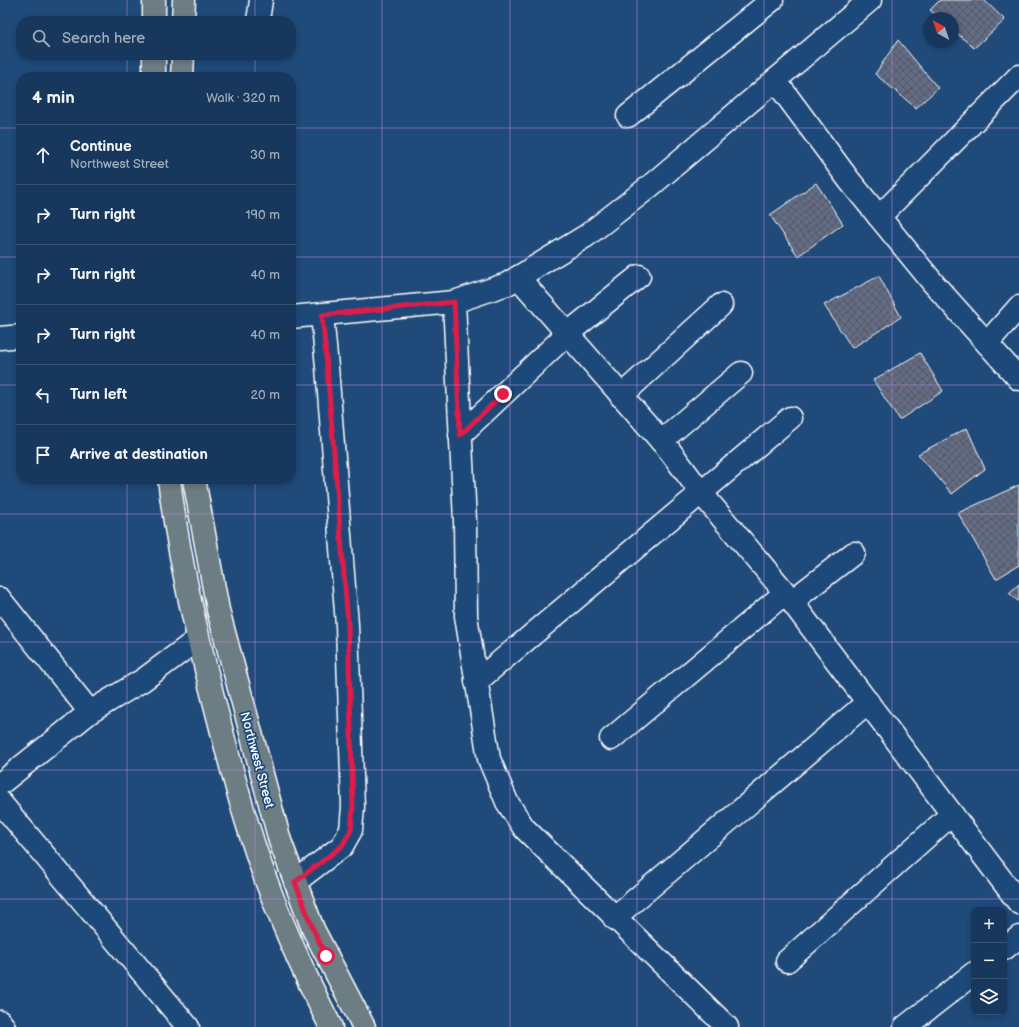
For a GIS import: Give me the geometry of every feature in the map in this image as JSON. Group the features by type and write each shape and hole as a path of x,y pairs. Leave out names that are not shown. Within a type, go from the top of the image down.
{"main road":[{"path":"154,0 154,16"},
{"path":"183,16 184,0"},
{"path":"154,60 154,72"},
{"path":"182,72 183,60"},
{"name":"Northwest Street","path":"170,484 175,532 198,639 248,828 289,939 311,989 331,1027"},
{"name":"Northwest Street","path":"195,484 218,610 280,841 313,929 364,1027"}],"street":[{"path":"259,16 261,0"},
{"path":"628,116 772,0"},
{"path":"296,317 454,302 507,284 586,236 649,187 870,0"},
{"path":"879,217 1019,76"},
{"path":"775,80 849,180 879,217 934,284 1019,379"},
{"path":"460,435 567,334 639,276"},
{"path":"518,277 661,441 702,494 789,597 1019,902"},
{"path":"454,302 465,521 466,616 489,759 507,802 524,828 614,918 727,1027"},
{"path":"621,396 721,305"},
{"path":"987,343 1019,307"},
{"path":"295,882 342,846 351,830 353,807 348,624 322,315"},
{"path":"0,338 16,336"},
{"path":"661,441 741,374"},
{"path":"476,682 702,494 790,418"},
{"path":"611,739 789,597 854,553"},
{"path":"0,599 90,712"},
{"path":"0,784 90,712 143,680 198,639"},
{"path":"614,918 868,702"},
{"path":"0,802 188,1027"},
{"path":"788,961 952,814"},
{"path":"1007,947 1019,937"},
{"path":"905,1027 971,975"},
{"path":"0,1022 4,1027"}],"building":[{"path":"940,0 984,0 1005,20 974,48 959,35 959,12 932,12 930,10"},
{"path":"898,40 938,88 916,108 875,74"},
{"path":"816,183 843,224 798,256 770,215"},
{"path":"879,276 901,317 852,348 824,305"},
{"path":"920,353 943,391 899,420 873,380"},
{"path":"967,428 985,469 952,494 918,454"},
{"path":"1019,485 1019,565 996,579 958,513"},
{"path":"1019,584 1019,602 1009,593"}],"route":[{"path":"326,956 313,929 295,882 342,846 351,830 353,807 348,624 322,315 454,302 460,435 503,394"}]}
